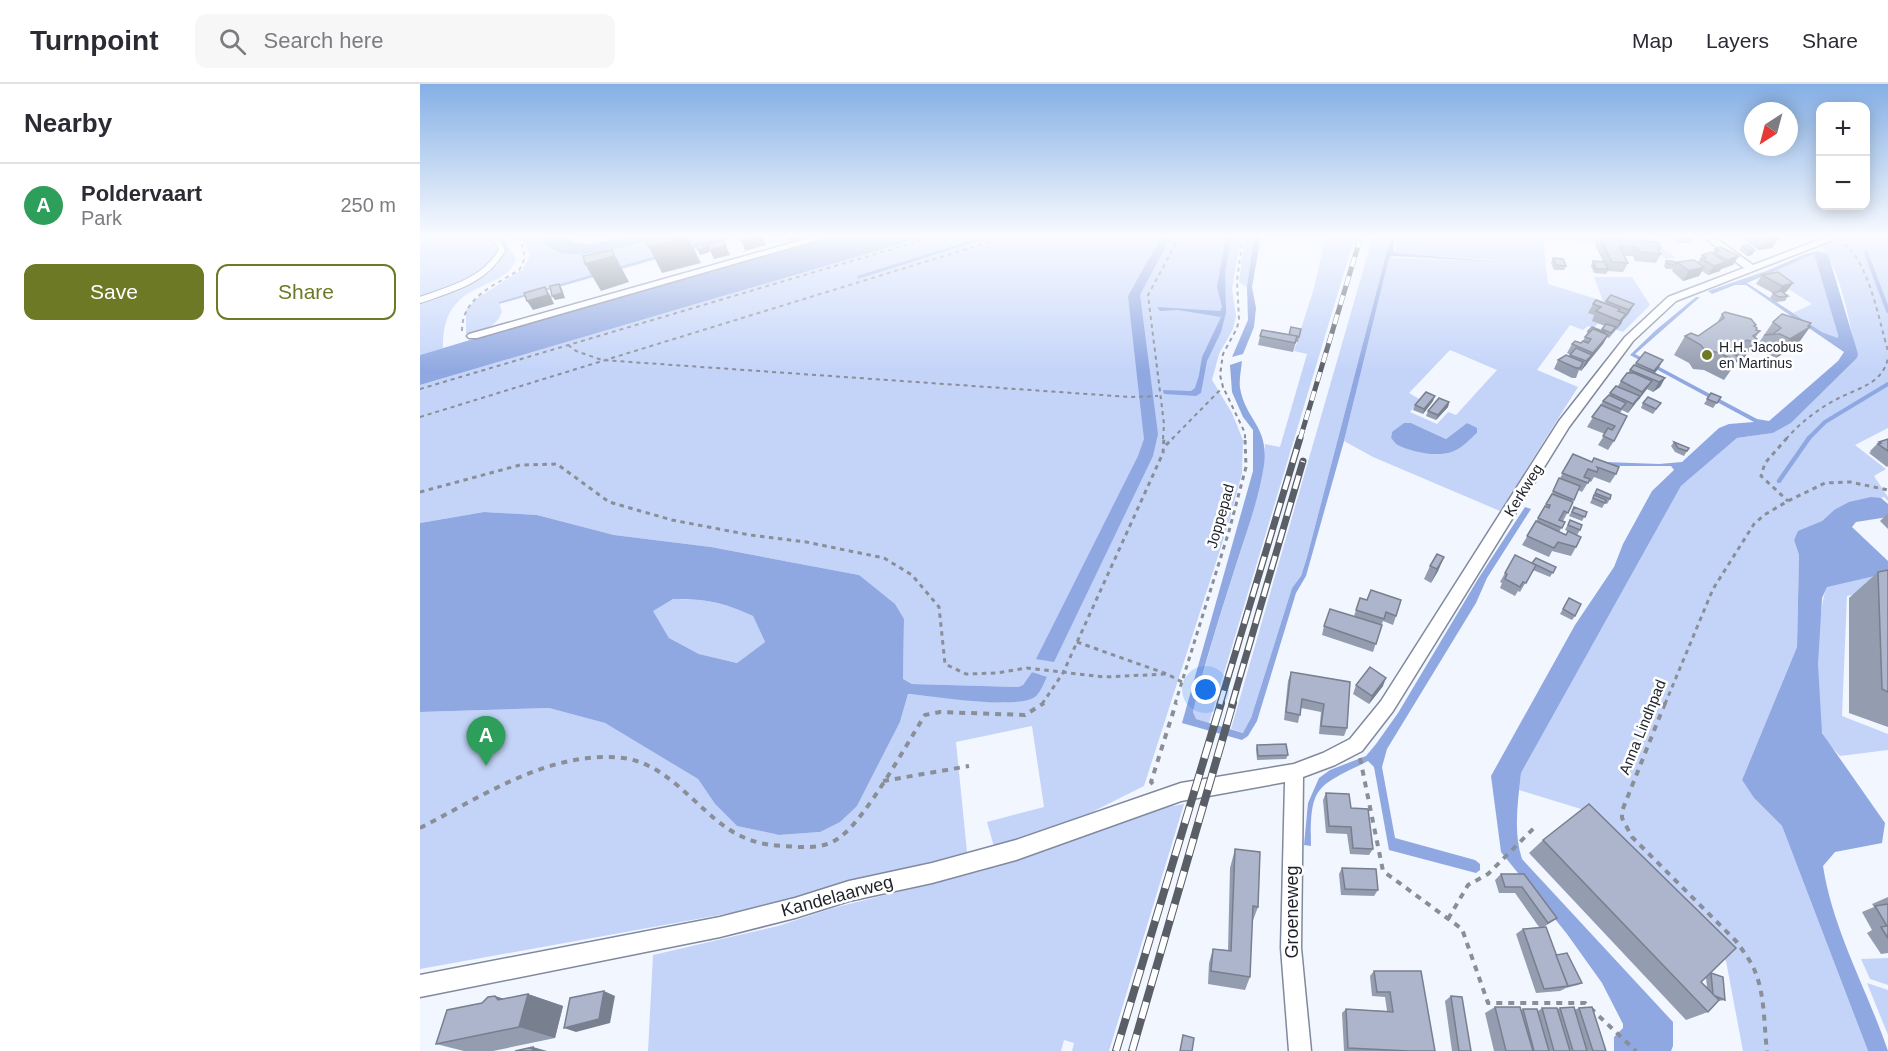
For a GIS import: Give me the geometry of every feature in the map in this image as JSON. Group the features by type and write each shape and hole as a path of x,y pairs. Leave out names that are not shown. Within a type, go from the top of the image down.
{"street":[{"path":"473,336 667,281"},
{"name":"Kerkweg","path":"1246,780 1294,772 1329,759 1356,745 1388,706 1564,424 1629,339 1671,299 1717,281"},
{"name":"Groeneweg","path":"1294,772 1291,948 1300,1051"},
{"name":"Kandelaarweg","path":"420,986 731,924 849,891 932,873 1016,850 1165,796 1246,780"}],"lane":[{"path":"420,300 469,281"}],"path":[{"path":"473,336 463,337 462,313 472,300 502,281"},
{"path":"420,389 784,281"},
{"path":"420,417 861,281"},
{"path":"1156,281 1148,295 1164,447"},
{"name":"Joppepad","path":"1165,796 1150,782 1229,531 1246,467 1245,433 1223,387 1221,365 1239,319 1236,281"},
{"path":"1867,281 1888,351"},
{"path":"568,345 576,351 602,360 1130,397 1157,396"},
{"path":"1788,501 1761,476 1765,463 1805,418 1875,380 1886,368 1888,358"},
{"path":"420,828 525,775 578,758 625,758 662,772 726,830 750,840 769,845 813,848 839,838 861,815 925,715 940,712 1025,715 1038,710 1048,701 1063,673 1164,447 1223,387"},
{"path":"420,492 520,465 557,464 609,502 672,520 750,535 806,542 884,558 912,575 939,607 945,664 966,674 997,673 1027,668 1104,678 1167,674"},
{"name":"Anna Lindhpad","path":"1767,1051 1761,995 1756,974 1750,962 1736,941 1632,837 1624,823 1622,811 1645,748 1713,589 1754,524 1764,515 1788,501 1825,483 1850,482 1888,490"},
{"path":"1077,642 1167,674 1182,682"},
{"path":"1356,745 1364,771 1383,871 1462,929 1488,1003 1585,1003 1636,1051"},
{"path":"883,781 969,766"},
{"path":"1448,919 1468,885 1488,874 1523,837 1538,825"}],"shaded area":[{"path":"420,281 493,281 463,297 452,309 445,325 443,348 420,355"},
{"path":"504,281 570,281 499,302 502,312 496,322 483,330 466,334 466,310 476,299"},
{"path":"570,281 579,281 499,304 499,302"},
{"path":"673,281 774,281 420,385 420,355"},
{"path":"774,281 1233,281 1232,289 1236,316 1233,329 1219,354 1212,380 1232,413 1243,440 1242,473 1229,522 1144,786 1088,814 994,847 987,822 1044,807 1032,726 956,742 967,852 764,907 420,969 420,712 549,708 605,723 698,779 715,804 737,826 779,835 820,832 857,806 900,722 908,694 1004,703 1035,697 1047,678 1032,672 1023,685 1018,687 912,684 903,679 904,619 859,575 711,547 614,535 537,515 484,512 420,523 420,385"},
{"path":"1136,281 1147,281 1140,295 1158,434 1153,456 1054,662 1036,659 1138,456 1144,439 1128,296"},
{"path":"1218,281 1225,281 1226,313 1221,332 1207,361 1201,393 1196,396 1164,394 1163,390 1191,391 1195,388 1202,357 1221,317 1178,310 1160,311 1157,307 1220,311 1222,307 1217,287"},
{"path":"1248,281 1247,287 1239,282"},
{"path":"1248,281 1253,281 1256,308 1254,327 1243,354 1232,357 1248,320"},
{"path":"1316,281 1341,281 1209,723 1195,719 1193,712 1212,641 1254,507 1265,444 1280,447 1307,354 1294,351"},
{"path":"1360,281 1379,281 1301,576 1292,588 1251,718 1244,733 1231,729"},
{"path":"1379,281 1383,281 1344,441 1306,576 1296,593 1257,721 1248,736 1242,740 1182,723 1253,471 1253,430 1243,417 1232,392 1230,365 1242,361 1240,388 1263,441 1264,465 1256,502 1203,674 1193,712 1196,719 1243,733 1251,718 1292,588 1301,576"},
{"path":"1383,281 1548,281 1548,284 1603,301 1596,281 1635,281 1650,305 1623,332 1598,323 1594,328 1588,326 1583,330 1570,325 1537,370 1578,387 1500,511 1373,457 1344,441","holes":["1450,350 1497,370 1456,415 1448,412 1437,424 1410,412 1421,400 1409,393","1411,423 1446,439 1467,423 1477,433 1455,448 1439,453 1396,444 1391,438 1392,432"]},
{"path":"1737,281 1751,281 1747,283 1822,332 1838,338 1822,281 1836,281 1858,354 1857,358 1791,423 1773,433 1737,438 1681,486 1521,773 1517,827 1522,859 1673,1022 1671,1051 1614,1051 1614,1037 1623,1028 1623,1024 1602,983 1567,934 1501,852 1491,776 1575,625 1614,567 1623,544 1652,491 1674,470 1671,466 1609,466 1605,462 1659,464 1682,462 1719,428 1729,424 1754,422 1630,355 1656,330 1696,297 1700,297 1635,354 1757,419 1769,421 1838,361 1844,352 1746,285 1735,285 1712,294 1708,291"},
{"path":"1776,281 1822,281 1838,338 1822,332 1793,313 1812,304"},
{"path":"1888,281 1888,428 1855,445 1886,469 1874,476 1888,497 1888,501 1884,497 1834,510 1822,521 1798,532 1794,540 1799,555 1797,647 1742,780 1754,798 1782,826 1868,1051 1743,1051 1726,961 1581,809 1519,790 1521,773 1681,486 1737,438 1773,433 1791,423 1857,358 1839,282"},
{"path":"1404,423 1411,423 1446,439 1467,423 1477,428 1477,433 1454,451 1440,454 1416,452 1396,444 1391,438 1392,432"},
{"path":"1871,497 1881,498 1888,504 1888,517 1856,522 1852,527 1888,561 1888,573 1827,587 1822,598 1818,664 1822,733 1885,823 1882,843 1835,852 1823,866 1842,937 1888,1051 1868,1051 1782,826 1754,798 1742,780 1797,647 1799,555 1794,540 1798,531 1822,521 1834,510 1849,502"},
{"path":"1525,507 1531,509 1487,578 1476,603 1387,749 1382,767 1395,838 1475,860 1480,864 1480,870 1476,873 1389,850 1374,767 1368,761 1327,783 1320,790 1312,811 1311,846 1304,845 1308,803 1319,778 1330,770 1366,756 1376,744 1398,713 1478,579"},
{"path":"484,512 537,515 614,535 711,547 859,575 895,604 904,619 903,679 912,684 1018,687 1023,685 1032,672 1047,677 1037,695 1025,701 993,702 908,694 900,722 857,806 840,822 820,832 779,835 737,826 715,804 698,779 605,723 549,708 420,712 420,523","holes":["673,599 714,602 753,616 765,642 737,663 699,654 669,638 653,611"]},
{"path":"1888,573 1888,588 1847,596 1842,716 1888,734 1888,750 1840,756 1824,737 1818,705 1819,637 1827,586"},
{"path":"673,599 714,602 753,616 765,642 737,663 699,654 669,638 652,610"},
{"path":"1184,804 1109,1051 1072,1051 1074,1043 1064,1040 1061,1051 648,1051 653,955 778,926 833,908 982,871 1161,808"},
{"path":"1888,958 1888,985 1870,979 1861,959"},
{"path":"1867,983 1888,990 1888,1035"}],"building":[{"path":"1773,281 1793,283 1782,286"},
{"path":"559,284 562,293 552,296 550,286"},
{"path":"545,287 548,295 527,301 524,293"},
{"path":"1781,291 1788,296 1779,297 1773,293"},
{"path":"1611,295 1634,304 1629,310 1606,301"},
{"path":"1596,300 1620,309 1618,311 1626,314 1620,321 1596,311 1601,307 1593,304"},
{"path":"1725,312 1751,319 1756,325 1754,326 1756,330 1760,331 1753,336 1757,339 1753,342 1747,340 1730,352 1740,358 1737,361 1716,352 1705,351 1701,345 1685,336 1691,333 1698,336 1724,318 1722,314"},
{"path":"1782,314 1811,323 1808,326 1810,327 1790,339 1780,334 1764,335 1773,334 1781,328 1773,322"},
{"path":"1606,324 1616,327 1611,333 1602,329"},
{"path":"1291,327 1301,329 1299,337 1289,335"},
{"path":"1592,327 1605,332 1593,329 1588,331"},
{"path":"1593,329 1608,335 1593,353 1572,344 1575,341 1588,343 1591,339 1585,337"},
{"path":"1262,330 1297,336 1295,343 1260,336"},
{"path":"1576,348 1592,355 1586,361 1570,355"},
{"path":"1645,352 1663,360 1654,371 1636,363"},
{"path":"1566,355 1583,362 1580,368 1558,360"},
{"path":"1634,365 1665,378 1659,382 1630,370"},
{"path":"1627,373 1634,373 1652,381 1642,392 1621,381"},
{"path":"1616,386 1640,396 1633,404 1610,393"},
{"path":"1426,392 1435,396 1424,409 1415,405"},
{"path":"1711,393 1721,397 1717,403 1707,399"},
{"path":"1609,395 1626,403 1621,409 1603,401"},
{"path":"1648,397 1661,403 1656,409 1643,403"},
{"path":"1439,398 1449,402 1438,415 1428,411"},
{"path":"1601,405 1627,416 1614,441 1603,436 1608,428 1612,430 1615,426 1592,417"},
{"path":"1888,439 1888,451 1878,444"},
{"path":"1674,442 1689,448 1687,451 1678,448"},
{"path":"1573,454 1592,462 1594,458 1619,467 1616,474 1597,467 1597,472 1588,469 1584,477 1590,479 1588,483 1562,473"},
{"path":"1559,478 1580,486 1574,500 1553,491"},
{"path":"1597,489 1611,495 1610,499 1595,493"},
{"path":"1552,494 1573,502 1568,513 1564,511 1559,520 1565,522 1562,528 1538,518 1545,506 1549,508 1550,505 1546,504"},
{"path":"1594,495 1606,500 1605,503 1593,498"},
{"path":"1574,507 1587,512 1585,517 1572,512"},
{"path":"1570,520 1582,525 1580,530 1568,525"},
{"path":"1536,521 1566,535 1568,531 1581,537 1576,547 1558,542 1554,548 1527,536"},
{"path":"1437,554 1444,557 1437,569 1430,566"},
{"path":"1515,555 1536,565 1526,583 1523,582 1520,587 1505,579 1507,574 1505,573"},
{"path":"1536,558 1556,567 1553,573 1532,563"},
{"path":"1888,570 1888,692 1882,689 1878,572"},
{"path":"1371,590 1401,600 1396,616 1386,612 1384,619 1356,610 1360,598 1367,600"},
{"path":"1569,598 1581,604 1575,616 1563,609"},
{"path":"1330,609 1382,625 1376,644 1324,626"},
{"path":"1370,667 1386,678 1372,696 1356,685"},
{"path":"1291,672 1350,682 1347,728 1321,726 1324,704 1302,699 1300,715 1286,712"},
{"path":"1286,744 1288,755 1258,756 1257,745"},
{"path":"1326,793 1349,794 1351,808 1368,809 1373,849 1353,848 1351,827 1329,826"},
{"path":"1589,804 1736,948 1701,982 1719,1000 1708,1012 1543,840"},
{"path":"1235,849 1260,852 1258,907 1253,906 1250,977 1211,971 1213,949 1231,951"},
{"path":"1342,868 1376,869 1378,890 1345,889"},
{"path":"1501,874 1524,874 1557,918 1548,923 1522,887 1505,887"},
{"path":"1888,904 1888,938 1881,927 1887,926 1875,906"},
{"path":"1546,927 1568,986 1544,989 1523,929"},
{"path":"1567,953 1582,983 1568,986 1556,955"},
{"path":"1374,971 1421,971 1435,1051 1348,1048 1346,1009 1393,1012 1390,992 1377,992"},
{"path":"1711,973 1723,977 1725,1000 1713,994"},
{"path":"604,991 599,1019 564,1028 570,998"},
{"path":"528,994 519,1027 436,1044 447,1010 482,1003 488,997 495,996 498,1000"},
{"path":"1451,996 1462,997 1471,1051 1459,1051"},
{"path":"1495,1007 1520,1007 1533,1051 1506,1051"},
{"path":"1574,1007 1587,1051 1573,1051 1560,1008"},
{"path":"1592,1007 1606,1051 1593,1051 1579,1008"},
{"path":"1542,1008 1557,1008 1570,1051 1554,1051"},
{"path":"1523,1009 1537,1009 1549,1051 1534,1051"},
{"path":"1183,1035 1194,1038 1192,1051 1180,1051"},
{"path":"533,1047 532,1051 515,1051"}],"waterway":[{"path":"1877,281 1888,311"},
{"path":"1809,438 1825,422 1888,384"},
{"path":"1779,481 1809,438"}],"railway":[{"path":"1300,439 1347,281"},
{"path":"1220,704 1300,438"},
{"path":"1232,704 1303,461"},
{"path":"1116,1051 1221,703"},
{"path":"1132,1051 1233,703"}],"place":[{"name":"H.H. Jacobus en Martinus","path":"1707,355"},
{"name":"Poldervaart","path":"486,766"}]}
